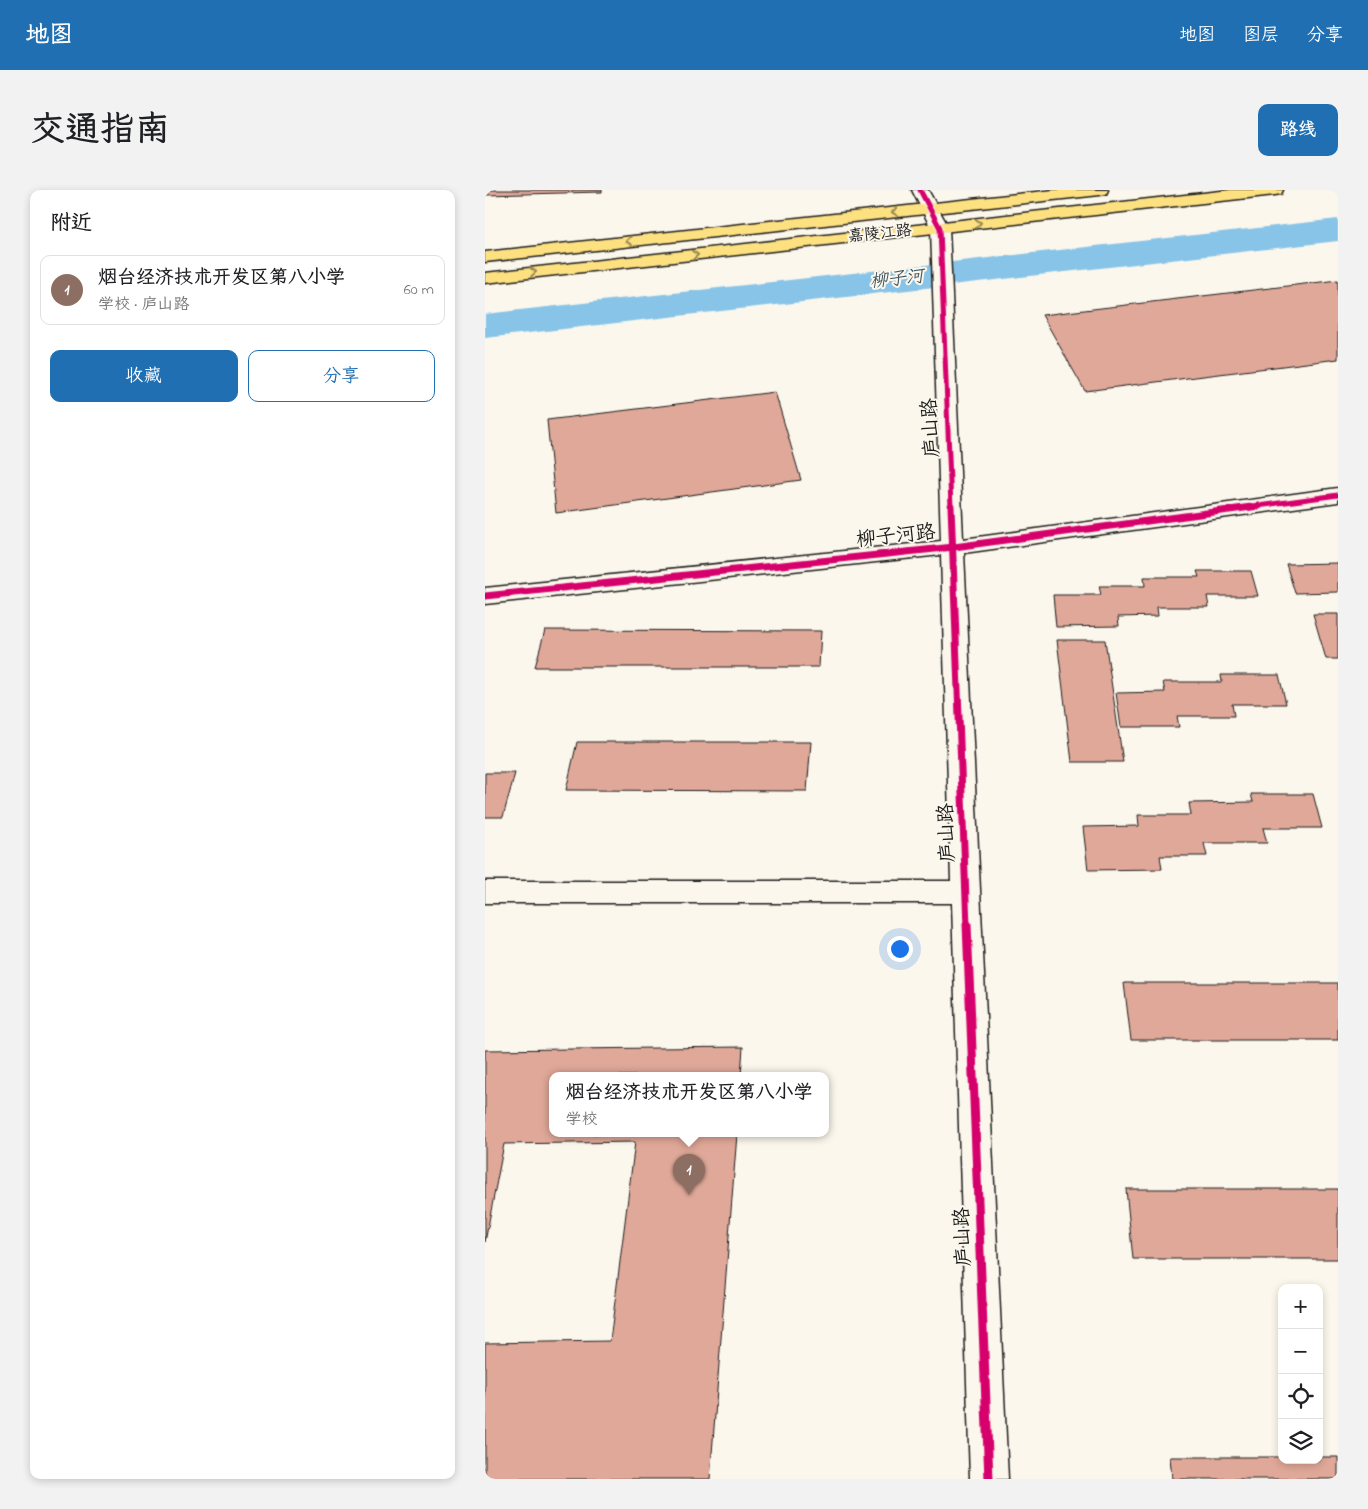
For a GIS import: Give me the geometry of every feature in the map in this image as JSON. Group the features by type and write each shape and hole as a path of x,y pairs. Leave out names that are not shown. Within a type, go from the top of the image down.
{"main road":[{"name":"嘉陵江路","path":"485,257 1100,190"},
{"name":"嘉陵江路","path":"485,278 939,234 1275,190"}],"street":[{"name":"庐山路","path":"920,190 939,234 954,547 989,1479"},
{"name":"柳子河路","path":"485,596 954,547 1338,495"},
{"path":"485,892 967,892"}],"building":[{"path":"485,190 602,190 602,192 485,195"},
{"path":"1338,280 1338,359 1085,391 1042,315"},
{"path":"775,392 801,480 556,513 547,420"},
{"path":"1338,563 1338,592 1295,593 1286,564"},
{"path":"1197,571 1251,571 1258,596 1207,596 1209,607 1157,607 1158,616 1118,617 1119,626 1056,627 1053,595 1101,595 1099,586 1145,586 1144,577 1199,577"},
{"path":"1313,614 1338,614 1338,659 1326,659"},
{"path":"545,630 821,631 819,667 535,667"},
{"path":"1057,640 1105,640 1123,762 1072,762"},
{"path":"1221,675 1279,675 1286,704 1232,704 1234,716 1177,716 1179,727 1121,727 1116,693 1165,692 1163,682 1222,682"},
{"path":"577,742 811,742 807,791 566,790"},
{"path":"485,773 515,773 503,817 485,817"},
{"path":"1251,794 1313,794 1322,828 1263,828 1267,843 1204,843 1207,856 1160,856 1162,869 1088,870 1083,827 1139,826 1138,815 1191,815 1189,803 1253,802"},
{"path":"1124,983 1338,983 1338,1040 1131,1040"},
{"path":"743,1047 741,1072 549,1072 549,1137 737,1137 710,1479 485,1479 485,1343 610,1341 635,1142 504,1144 485,1242 485,1050"},
{"path":"1126,1189 1338,1189 1338,1259 1133,1259"},
{"path":"1170,1457 1278,1457 1278,1464 1323,1464 1323,1457 1338,1457 1338,1479 1172,1479"}],"waterway":[{"name":"柳子河","path":"485,326 1338,230"}],"cycle path":[{"path":"920,190 940,228 989,1479"},
{"path":"485,596 954,547 1338,495"}],"place":[{"name":"烟台经济技术开发区第八小学","path":"689,1195"}]}
